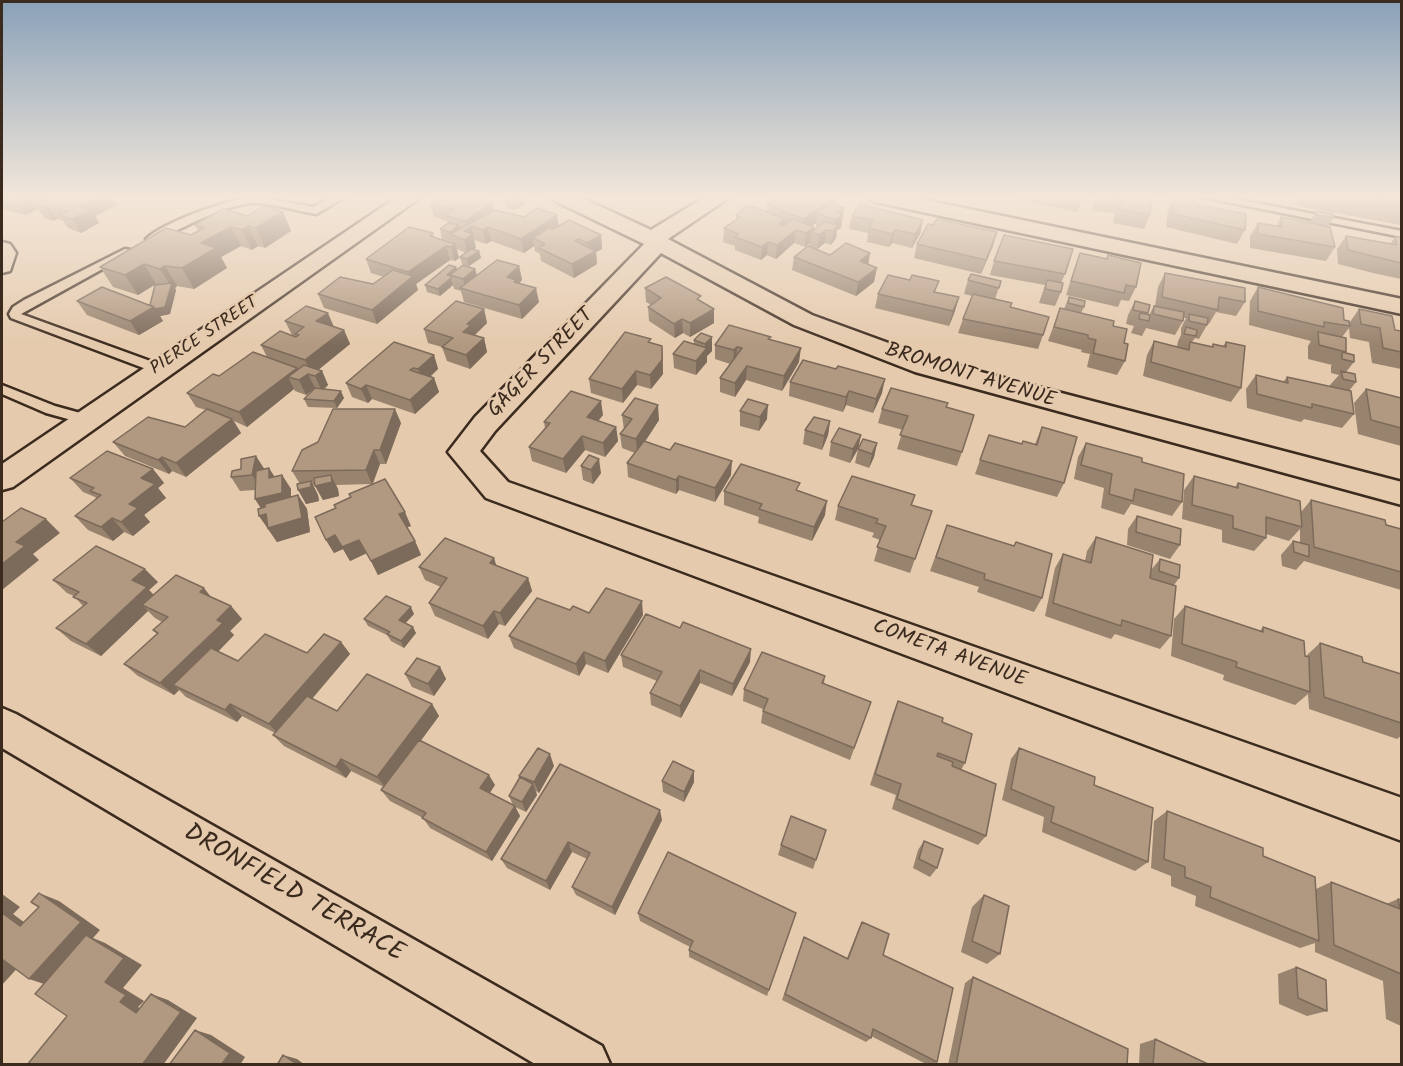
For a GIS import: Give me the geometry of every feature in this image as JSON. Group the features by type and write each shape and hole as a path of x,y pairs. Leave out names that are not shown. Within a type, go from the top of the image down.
{"street":[{"name":"PIERCE STREET","path":"2,479 86,418 338,247"},
{"name":"GAGER STREET","path":"497,490 463,452 485,424 650,247"},
{"name":"BROMONT AVENUE","path":"666,247 803,320 926,366 1401,494"},
{"path":"1116,247 1401,307"},
{"name":"COMETA AVENUE","path":"497,490 1401,820"},
{"name":"DRONFIELD TERRACE","path":"2,727 584,1065"}],"lane":[{"path":"138,247 16,310 17,318 159,369"},
{"path":"2,389 51,410 86,418"}],"building":[{"path":"134,247 216,248 182,268 165,266 160,269 144,264 125,275 100,267"},
{"path":"382,247 445,247 408,272 366,259"},
{"path":"587,247 596,251 572,264 539,248"},
{"path":"807,247 830,255 841,247 855,247 870,253 860,261 877,268 858,282 794,257"},
{"path":"929,247 991,247 986,260"},
{"path":"999,247 1062,247 1073,249 1065,274 994,261"},
{"path":"1348,247 1401,247 1401,263 1348,250"},
{"path":"471,249 479,251 467,259 460,257"},
{"path":"1080,253 1107,259 1108,255 1141,263 1136,287 1126,285 1124,293 1071,281"},
{"path":"497,260 519,266 507,277 516,280 514,282 536,288 519,305 460,288"},
{"path":"449,265 456,267 447,275 451,278 438,289 425,285"},
{"path":"463,265 475,269 463,279 450,275"},
{"path":"393,270 413,276 372,310 318,294 340,277 373,284"},
{"path":"1165,273 1245,288 1245,302 1219,297 1218,310 1162,297"},
{"path":"971,274 1001,281 999,288 968,280"},
{"path":"888,275 910,280 912,275 939,281 934,292 959,297 953,311 878,294"},
{"path":"666,277 701,296 697,299 714,309 690,323 682,319 674,324 648,307 661,298 645,288"},
{"path":"1047,280 1063,283 1061,292 1045,289"},
{"path":"172,283 165,307 155,309 150,305 155,285"},
{"path":"102,287 154,307 130,321 77,301"},
{"path":"1258,287 1343,308 1344,320 1349,321 1350,326 1324,322 1324,327 1258,311"},
{"path":"973,294 1012,303 1010,307 1049,317 1043,335 963,319"},
{"path":"1069,297 1085,301 1084,307 1068,303"},
{"path":"456,301 484,309 467,324 471,325 463,332 484,338 466,355 442,347 453,338 424,329"},
{"path":"1135,301 1150,305 1148,313 1133,310"},
{"path":"306,306 328,313 316,321 344,330 305,360 261,345 280,331 296,337 299,335 295,334 304,327 285,321"},
{"path":"1154,306 1184,312 1183,321 1153,314"},
{"path":"1060,308 1114,321 1113,326 1127,329 1124,343 1128,344 1125,361 1093,353 1096,340 1088,338 1088,335 1054,327"},
{"path":"1359,309 1392,316 1395,330 1401,331 1401,352 1383,348 1380,328 1361,324"},
{"path":"1140,313 1150,315 1149,321 1139,319"},
{"path":"1189,314 1208,318 1207,325 1189,321"},
{"path":"729,325 801,348 784,376 747,366 735,383 720,378 742,348 737,347 734,350 715,345"},
{"path":"1186,327 1197,330 1196,336 1184,334"},
{"path":"625,332 651,339 648,342 662,346 662,360 650,375 636,371 622,389 589,379"},
{"path":"1318,332 1346,338 1346,352 1319,345"},
{"path":"701,333 712,337 705,344 694,340"},
{"path":"684,341 707,348 696,361 673,354"},
{"path":"1154,341 1189,350 1190,342 1213,347 1213,344 1226,347 1226,342 1245,346 1241,388 1151,362"},
{"path":"394,342 434,355 418,369 410,370 434,378 410,400 366,385 361,389 346,383"},
{"path":"253,352 297,368 239,412 187,393 213,374 219,376"},
{"path":"1342,352 1354,355 1354,362 1342,359"},
{"path":"803,360 836,369 838,366 885,379 876,399 849,391 846,397 790,382"},
{"path":"304,365 322,371 315,376 308,374 299,380 288,377"},
{"path":"1341,371 1355,374 1356,382 1343,379"},
{"path":"1256,375 1288,383 1287,377 1351,391 1354,414 1312,404 1312,408 1257,394"},
{"path":"315,388 341,391 334,401 304,399"},
{"path":"891,388 948,403 946,407 974,415 962,452 900,435 908,416 882,409"},
{"path":"1366,389 1401,398 1401,428 1371,420"},
{"path":"571,391 601,401 587,417 616,427 603,443 582,436 563,459 529,447 550,423 544,422"},
{"path":"635,398 658,405 636,439 620,434 632,419 622,415"},
{"path":"748,399 768,405 760,417 740,411"},
{"path":"207,409 232,419 176,463 162,457 158,460 113,442 148,417 185,427"},
{"path":"333,409 395,409 380,450 374,450 366,470 292,471 302,450 318,442"},
{"path":"814,417 830,421 824,436 805,430"},
{"path":"1042,427 1077,437 1064,483 980,460 989,435 1022,444 1023,441 1037,445"},
{"path":"839,428 861,435 853,449 831,442"},
{"path":"863,439 877,443 872,454 858,449"},
{"path":"644,441 670,450 675,443 732,461 715,488 679,476 676,480 627,463"},
{"path":"1086,443 1142,458 1142,462 1184,474 1182,502 1135,489 1133,501 1109,494 1112,474 1081,465"},
{"path":"107,451 153,469 141,478 155,484 129,504 138,508 121,522 112,518 101,527 75,516 101,495 90,491 94,488 70,478"},
{"path":"589,455 599,459 591,470 581,466"},
{"path":"256,456 252,475 231,477 232,471 241,469 241,459"},
{"path":"741,464 800,483 796,490 827,501 814,527 759,509 762,504 724,491"},
{"path":"269,468 269,478 282,475 282,493 255,499 256,471"},
{"path":"331,475 332,482 315,486 314,478"},
{"path":"852,476 915,495 911,505 932,511 915,559 877,547 886,526 876,523 878,519 838,506"},
{"path":"1194,476 1238,488 1238,483 1300,501 1302,527 1266,517 1266,538 1233,528 1233,516 1192,505"},
{"path":"385,479 405,512 399,514 415,541 371,561 359,540 342,547 335,535 326,540 315,517 336,508 334,505 351,497 349,494"},
{"path":"311,481 311,487 298,490 297,484"},
{"path":"298,495 302,518 268,528 266,514 259,516 258,509 265,507 265,504"},
{"path":"1311,500 1385,520 1386,525 1401,529 1401,572 1314,547"},
{"path":"21,508 46,519 16,542 25,546 2,564 2,522"},
{"path":"1137,516 1181,529 1180,545 1136,532"},
{"path":"947,525 1014,546 1016,542 1052,554 1042,598 984,579 985,574 936,557"},
{"path":"1096,537 1153,555 1150,578 1176,586 1171,636 1122,620 1121,626 1053,603 1063,554 1091,563"},
{"path":"445,538 494,558 490,563 528,578 500,613 494,611 483,626 429,603 447,578 419,567"},
{"path":"1293,541 1309,545 1309,557 1294,552"},
{"path":"96,546 145,569 132,580 147,587 86,644 56,628 87,603 73,597 79,592 53,580"},
{"path":"1160,559 1180,565 1179,578 1159,571"},
{"path":"176,575 204,588 200,592 231,606 217,620 223,623 160,683 124,664 158,633 153,630 168,617 142,605"},
{"path":"606,588 642,601 605,661 584,652 576,664 509,636 537,598 570,610 573,606 589,613"},
{"path":"386,596 411,607 399,620 413,627 401,641 387,634 390,632 364,619"},
{"path":"1185,606 1263,632 1263,627 1304,641 1305,656 1309,657 1310,692 1236,667 1237,662 1182,644"},
{"path":"646,614 680,628 683,622 751,649 733,684 700,670 680,706 650,693 662,672 621,655"},
{"path":"265,634 307,653 324,634 341,642 269,724 230,704 225,710 173,685 211,648 238,661"},
{"path":"1320,643 1362,657 1363,662 1401,674 1401,723 1324,697"},
{"path":"762,652 825,676 822,683 871,702 854,748 763,711 768,699 744,689"},
{"path":"417,658 440,667 428,684 405,674"},
{"path":"367,674 432,704 377,777 341,759 336,767 273,735 307,696 337,711"},
{"path":"898,701 943,718 942,722 972,734 965,763 938,753 937,756 953,762 952,766 996,784 986,836 897,799 901,784 875,774"},
{"path":"419,740 489,775 480,788 515,806 486,852 422,818 426,813 381,790"},
{"path":"538,748 550,754 534,782 519,776"},
{"path":"1019,748 1095,777 1094,785 1153,808 1148,862 1051,822 1054,807 1011,789"},
{"path":"673,761 694,771 684,792 662,781"},
{"path":"560,764 660,810 612,907 572,887 590,853 568,842 546,881 501,859"},
{"path":"520,777 533,784 522,802 509,796"},
{"path":"1167,811 1263,848 1263,856 1315,877 1319,941 1210,897 1211,887 1185,877 1185,867 1164,859"},
{"path":"791,816 826,830 816,860 781,845"},
{"path":"924,841 943,849 937,868 919,859"},
{"path":"668,852 796,913 769,990 689,950 693,941 638,913"},
{"path":"1331,882 1400,909 1398,899 1401,900 1401,974 1334,945"},
{"path":"39,893 81,922 29,979 2,959 2,913 20,926 39,907 31,902"},
{"path":"984,895 1009,906 1000,954 972,941"},
{"path":"862,922 889,934 883,955 953,988 937,1062 873,1029 871,1038 785,994 804,937 848,959"},
{"path":"86,935 124,958 105,982 126,995 120,1002 136,1013 151,994 181,1012 142,1065 27,1065 67,1016 35,994"},
{"path":"1296,967 1326,980 1327,1011 1298,998"},
{"path":"973,977 1128,1049 1127,1065 956,1065"},
{"path":"195,1030 230,1053 221,1065 169,1065"},
{"path":"1155,1039 1210,1065 1153,1065"},
{"path":"283,1055 298,1065 277,1065"}]}
